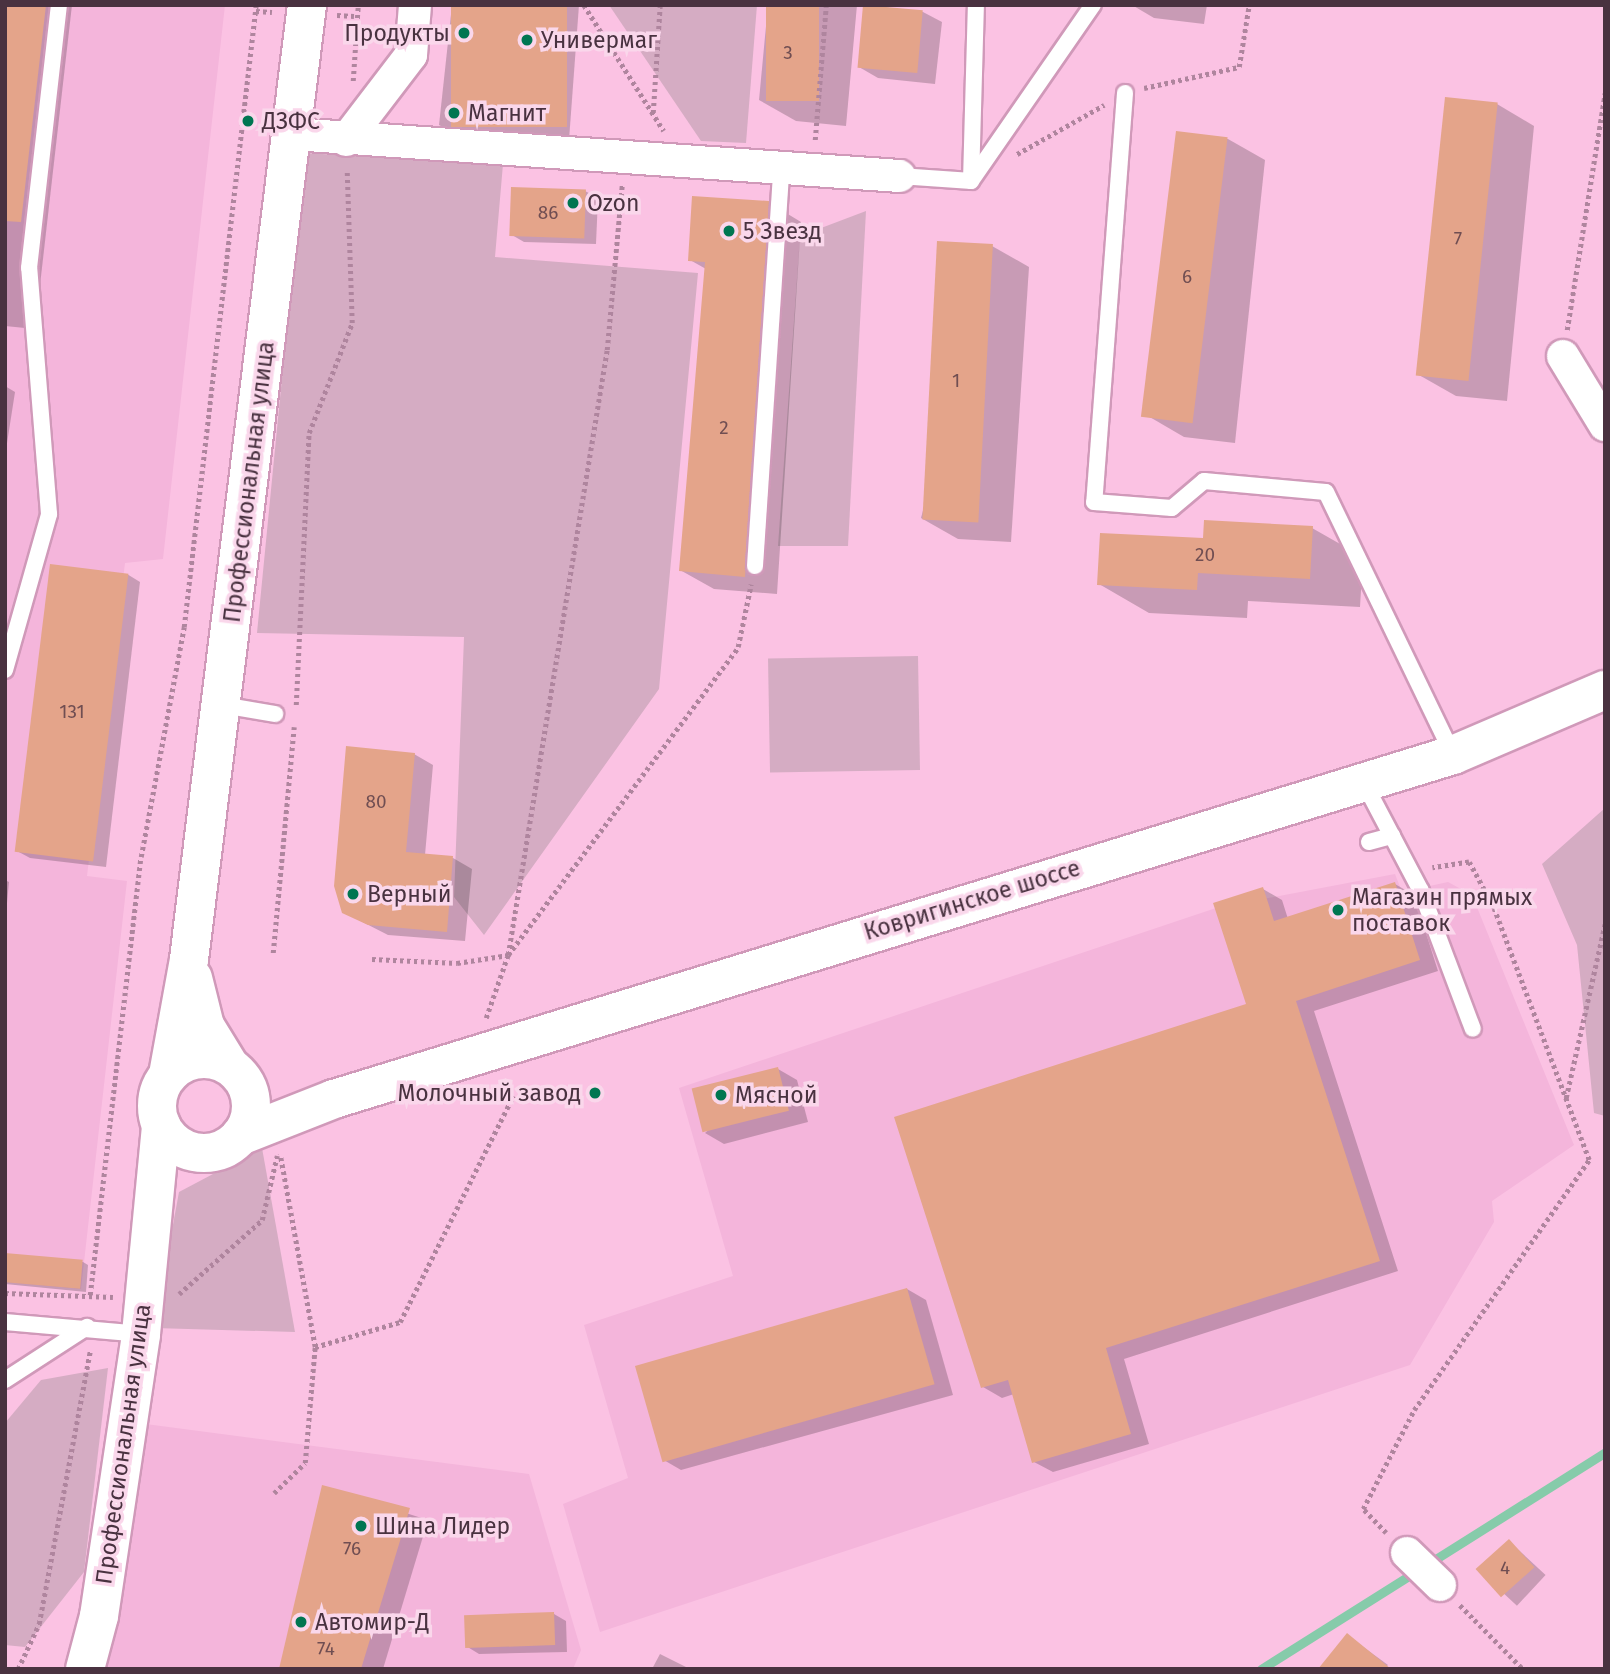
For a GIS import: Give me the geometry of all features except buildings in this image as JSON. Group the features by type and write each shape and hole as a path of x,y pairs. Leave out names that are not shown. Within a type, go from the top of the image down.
{"main road":[{"name":"Профессиональная улица","path":"85,1669 141,1334 155,1218 161,1125 157,1100 167,1075 189,959 307,5"},
{"name":"Ковригинское шоссе","path":"240,1136 334,1098 1452,755 1605,690"},
{"name":"Профессиональная улица","path":"189,959 205,1026 237,1075"},
{"path":"167,1075 190,1060 237,1075 250,1111 240,1136"},
{"name":"Ковригинское шоссе","path":"237,1075 270,1100 334,1098"},
{"path":"161,1125 178,1146 204,1153"},
{"name":"Профессиональная улица","path":"155,1218 179,1171 204,1153 240,1136"}],"street":[{"path":"346,140 411,55 415,5"},
{"path":"293,134 781,171 900,176"},
{"path":"1563,356 1605,425"},
{"path":"1407,1553 1440,1585"}],"lane":[{"path":"5,670 49,514 29,268 59,5"},
{"path":"971,181 976,5"},
{"path":"971,181 1093,5"},
{"path":"1125,93 1094,502 1172,508 1204,481 1326,492 1452,755"},
{"path":"755,566 781,171"},
{"path":"900,176 971,181"},
{"path":"222,705 275,714"},
{"path":"1363,782 1411,872 1473,1029"},
{"path":"1369,842 1392,836"},
{"path":"5,1322 91,1327 141,1334"},
{"path":"5,1380 91,1327"}],"path":[{"path":"18,1669 39,1624 91,1327 89,1298 141,858 184,626 256,5"},
{"path":"273,953 302,657 309,433 352,323 346,140 358,5"},
{"path":"584,5 686,164"},
{"path":"653,113 660,5"},
{"path":"813,172 826,5"},
{"path":"971,181 1125,93 1239,67 1249,5"},
{"path":"1563,356 1605,93"},
{"path":"486,1018 508,955 607,350 624,160"},
{"path":"372,958 457,963 508,955 738,647 755,566"},
{"path":"1407,1553 1363,1509 1414,1410 1589,1160 1494,908 1469,862 1411,872"},
{"path":"1566,1098 1605,924"},
{"path":"315,1347 400,1322 513,1096"},
{"path":"274,1493 304,1463 315,1347 279,1147"},
{"path":"1440,1585 1523,1669"}],"shaded area":[{"name":"ДЗФС","path":"5,5 225,5 163,559 125,563 87,876 127,881 81,1289 5,1282"},
{"path":"609,5 757,5 746,143 701,141"},
{"path":"304,153 503,164 495,257 698,273 659,689 484,935 454,897 464,637 257,633"},
{"path":"866,211 848,546 778,546 800,236"},
{"path":"918,656 920,770 770,773 768,659"},
{"path":"1605,808 1605,1116 1594,1113 1577,945 1542,864"},
{"path":"1395,874 1402,892 1448,882 1472,895 1574,1145 1492,1201 1494,1222 1410,1365 600,1632 563,1504 628,1478 584,1325 733,1276 679,1088 1216,908"},
{"path":"262,1148 295,1332 154,1328 179,1192"},
{"path":"108,1368 84,1572 25,1647 5,1645 5,1423 41,1380"},
{"path":"138,1423 529,1474 581,1650 573,1669 99,1669"}],"waterway":[{"path":"1261,1669 1605,1452"}],"place":[{"name":"Продукты","path":"464,33"},
{"name":"Универмаг","path":"527,40"},
{"name":"Магнит","path":"454,113"},
{"name":"ДЗФС","path":"248,121"},
{"name":"Ozon","path":"573,203"},
{"name":"5 Звезд","path":"729,231"},
{"name":"Верный","path":"353,894"},
{"name":"Магазин прямых поставок","path":"1338,910"},
{"name":"Молочный завод","path":"595,1093"},
{"name":"Мясной","path":"721,1095"},
{"name":"Шина Лидер","path":"361,1526"},
{"name":"Автомир-Д","path":"301,1622"}]}
